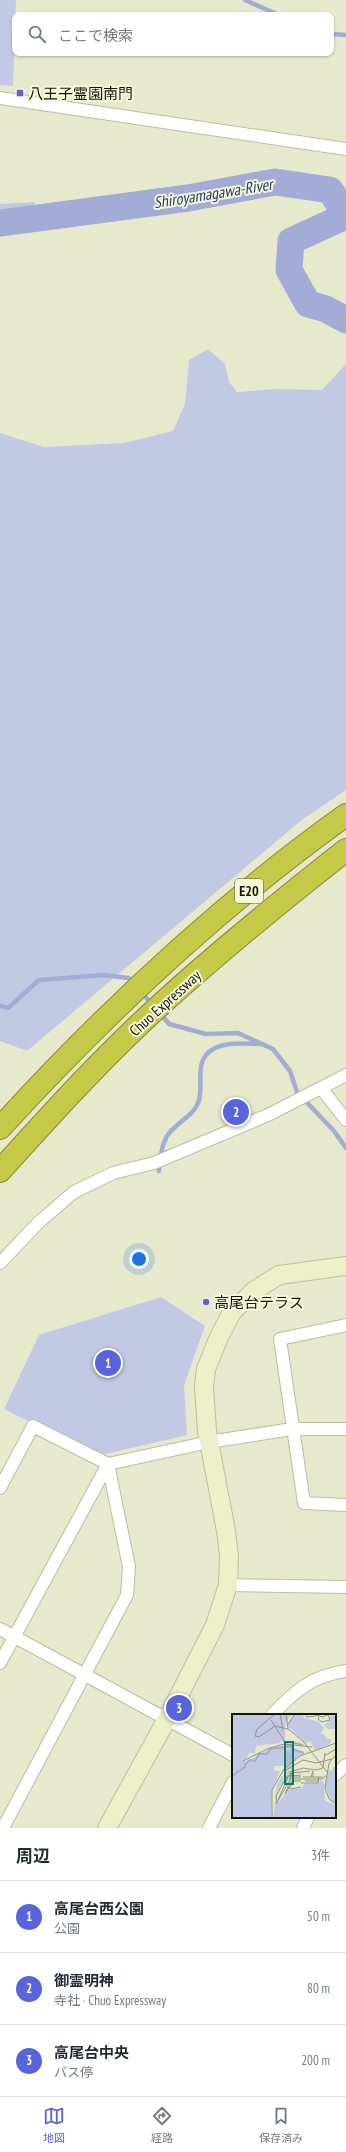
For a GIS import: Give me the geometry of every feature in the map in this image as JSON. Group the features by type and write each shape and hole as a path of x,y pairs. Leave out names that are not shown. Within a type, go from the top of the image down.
{"highway":[{"name":"Chuo Expressway","path":"0,1128 47,1077 121,1002 156,970 232,904 346,815"},
{"name":"Chuo Expressway","path":"0,1171 57,1108 142,1023 271,909 346,850"}],"street":[{"path":"0,98 346,149"},
{"path":"0,1263 39,1222 74,1192 113,1173 159,1160 297,1101 346,1075"},
{"path":"321,1088 346,1120"},
{"path":"107,1828 167,1718 215,1625 228,1585 229,1556 226,1531 209,1442 204,1386 206,1369 219,1337 232,1312 255,1290 279,1275 346,1266"},
{"path":"346,1325 280,1339 304,1504 346,1505"},
{"path":"0,1488 33,1426 108,1464 209,1442 292,1429 346,1429"},
{"path":"0,1663 108,1464"},
{"path":"3,1828 84,1673 127,1595 129,1567 108,1464"},
{"path":"228,1585 346,1587"},
{"path":"0,1629 84,1673 232,1754"},
{"path":"273,1714 303,1685 318,1677 346,1671"},
{"path":"336,1774 346,1765"},
{"path":"209,1828 232,1784"},
{"path":"303,1828 308,1818"}],"shaded area":[{"path":"0,0 16,0 16,12 12,12 12,56 14,56 13,86 0,85"},
{"path":"35,202 33,209 0,221 0,204"},
{"path":"208,349 225,364 229,382 237,392 276,389 322,390 346,364 346,790 303,819 27,1051 0,1041 0,433 44,447 124,443 173,431 185,404 189,360"},
{"path":"161,1297 205,1326 184,1385 187,1435 97,1456 4,1409 39,1335"}],"waterway":[{"path":"245,0 272,12"},
{"path":"334,34 346,35"},
{"name":"Shiroyamagawa-River","path":"0,223 188,198 275,182 330,190 341,207 337,220 291,241 289,270 308,304 326,309 346,320"},
{"path":"0,1006 8,1008 39,980 104,975 129,978 134,983"},
{"path":"141,992 152,1004"},
{"path":"160,1013 169,1024 206,1034 238,1033 273,1049 290,1071 297,1092 334,1131 346,1148"},
{"path":"159,1171 162,1149 167,1136 197,1106 200,1094 201,1065 206,1055 211,1050 224,1045 261,1044"}],"place":[{"name":"八王子霊園南門","path":"20,93"},
{"name":"御霊明神","path":"236,1112"},
{"name":"高尾台テラス","path":"206,1302"},
{"name":"高尾台西公園","path":"108,1363"},
{"name":"高尾台中央","path":"179,1708"}]}
